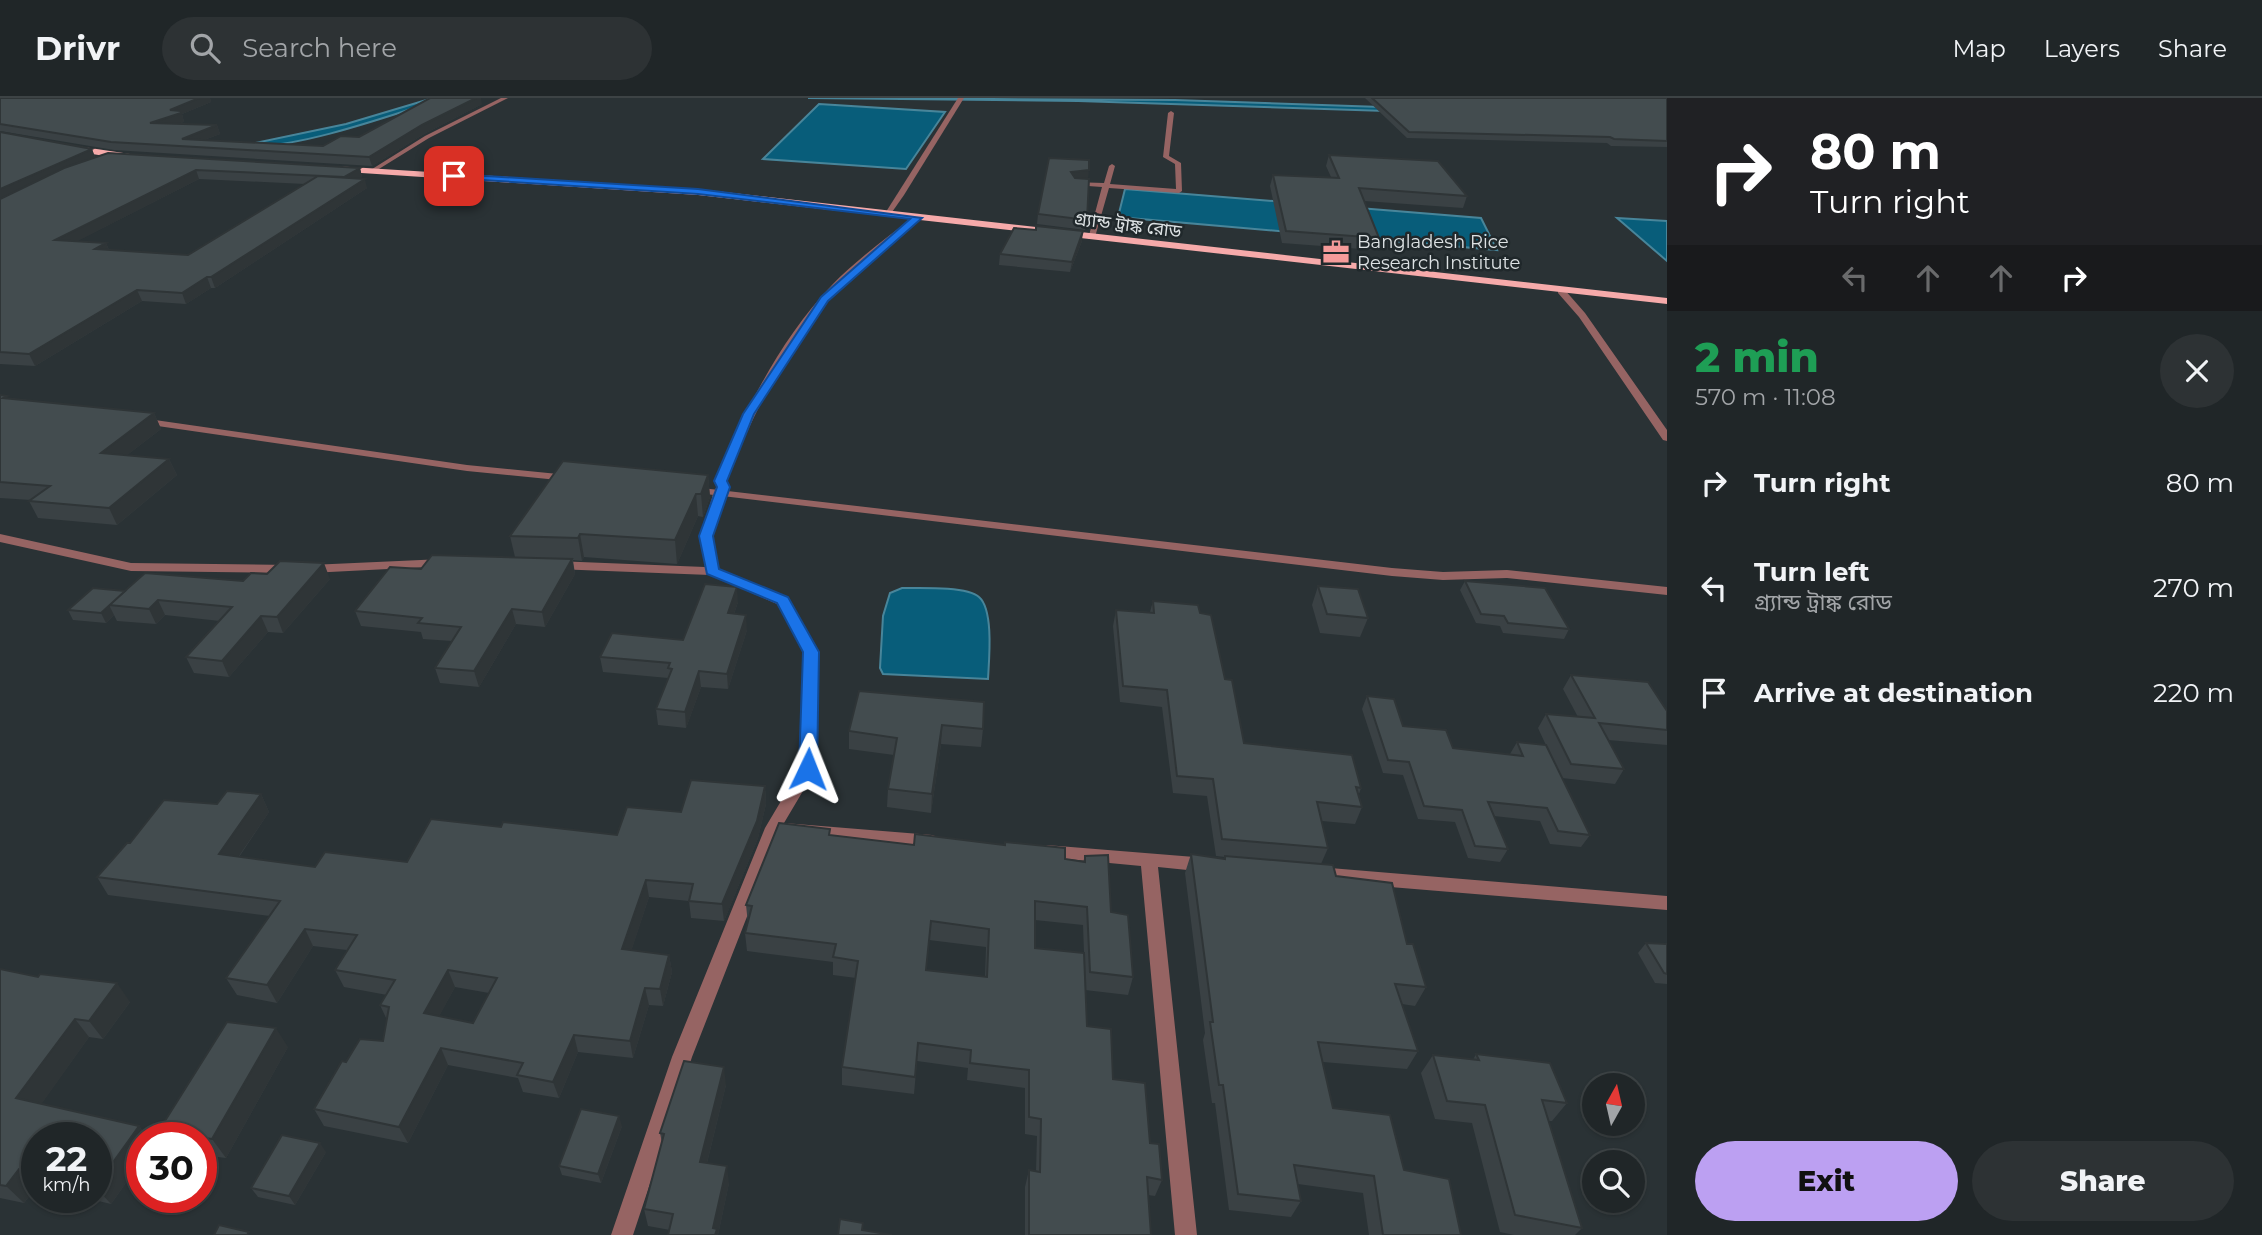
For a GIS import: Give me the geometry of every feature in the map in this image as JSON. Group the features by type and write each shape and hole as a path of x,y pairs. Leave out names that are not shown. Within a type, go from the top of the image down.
{"highway":[{"path":"63,147 141,158"},
{"name":"গ্র্যান্ড ট্রাঙ্ক রোড","path":"318,168 698,192 1667,301"}],"street":[{"path":"372,171 427,137 505,98"},
{"path":"887,213 960,100"},
{"path":"1074,183 1179,191 1178,163 1166,157 1171,113"},
{"path":"102,161 114,156"},
{"path":"1091,237 1112,166"},
{"path":"712,571 706,536 721,493 720,481 749,414 825,299 880,247 918,218"},
{"path":"1561,291 1582,315 1667,438"},
{"path":"122,418 467,468 578,479"},
{"path":"676,488 1392,572 1443,576 1507,574 1667,592"},
{"path":"0,538 131,567 337,570 463,564"},
{"path":"542,565 712,571 782,601 811,652 808,769 772,828 682,1058 622,1235"},
{"path":"772,828 954,843"},
{"path":"1023,849 1230,867"},
{"path":"1149,860 1186,1235"},
{"path":"1299,872 1667,903"}],"water":[{"path":"433,98 445,98 317,137 267,145 250,144 346,124"},
{"path":"808,98 1175,100 1667,120 1078,101"},
{"path":"819,104 945,112 906,169 763,159"},
{"path":"1125,189 1481,218 1497,250 1118,217"},
{"path":"1617,218 1667,221 1667,261"},
{"path":"902,588 954,589 979,597 984,603 989,624 988,679 883,674 880,668 883,616 890,593"}],"building":[{"path":"0,98 199,98 170,110 181,113 150,123 217,125 182,139 323,146 341,136 359,137 430,98 476,98 422,125 369,157 111,142 0,124"},
{"path":"1372,98 1667,98 1667,141 1409,132"},
{"path":"0,132 92,149 0,189"},
{"path":"108,153 360,168 344,177 196,170 55,240 106,243 95,249 188,255 318,176 365,179 182,293 137,290 29,354 0,352 0,199 64,168"},
{"path":"1329,155 1438,161 1467,196 1359,188 1379,238 1286,231 1273,175 1339,178"},
{"path":"1049,158 1089,160 1089,170 1071,172 1075,178 1089,179 1087,220 1038,214"},
{"path":"1036,226 1083,231 1072,262 1000,254 1014,228 1036,230"},
{"path":"0,395 7,396 3,398 154,413 101,453 169,459 109,508 29,501 50,486 0,482"},
{"path":"563,461 708,475 701,494 696,494 675,540 580,534 578,538 510,536"},
{"path":"432,555 572,559 542,612 512,609 474,671 435,668 461,627 418,623 422,618 355,611 390,567 421,569"},
{"path":"280,561 324,563 277,617 261,616 222,661 186,657 232,607 158,600 149,609 109,605 145,573 243,581 251,573 267,574"},
{"path":"1465,581 1545,588 1569,629 1508,623 1504,616 1481,614"},
{"path":"705,584 737,587 728,613 746,615 727,674 699,671 685,712 656,709 672,669 668,668 670,663 600,657 612,633 683,640"},
{"path":"1318,586 1358,589 1368,618 1327,614"},
{"path":"93,588 125,591 101,613 68,610"},
{"path":"1153,601 1198,605 1200,613 1211,615 1225,679 1232,680 1244,743 1352,755 1361,788 1356,787 1362,807 1317,802 1328,848 1222,839 1213,779 1177,776 1167,690 1123,686 1116,610 1154,613"},
{"path":"1571,675 1648,682 1667,711 1667,730 1599,723 1624,769 1571,764 1546,714 1595,718"},
{"path":"859,691 984,702 983,729 942,725 932,794 888,789 897,738 849,731"},
{"path":"1367,696 1394,699 1403,726 1446,730 1453,748 1523,756 1517,742 1546,745 1590,835 1558,831 1547,808 1488,802 1508,849 1475,846 1462,810 1424,806 1409,762 1388,760"},
{"path":"691,780 765,786 757,821 722,904 689,901 693,884 646,880 622,949 669,955 660,989 645,988 630,1041 574,1035 553,1082 517,1075 523,1063 441,1048 399,1127 314,1109 342,1061 346,1062 360,1039 383,1041 389,1007 380,1005 395,980 335,970 357,935 305,929 267,985 226,978 280,901 97,877 127,843 130,843 164,800 217,804 227,791 261,794 219,854 315,867 325,852 407,862 431,819 501,827 503,822 617,835 627,807 681,812","holes":["448,970 497,978 473,1023 424,1013"]},
{"path":"779,823 830,829 829,835 914,845 915,834 1005,845 1005,842 1065,848 1065,859 1085,862 1085,856 1108,855 1111,912 1128,915 1133,977 1090,972 1087,907 1035,901 1035,948 1084,953 1087,1026 1111,1029 1113,1079 1145,1083 1150,1143 1159,1144 1162,1180 1147,1177 1151,1235 1029,1235 1029,1170 1040,1172 1041,1119 1029,1117 1029,1070 970,1063 971,1050 918,1043 915,1077 842,1067 858,961 833,957 836,944 745,933 752,906 746,905","holes":["931,921 989,929 987,977 926,970"]},
{"path":"1191,854 1225,859 1225,856 1333,865 1336,876 1392,883 1407,944 1413,944 1426,987 1395,984 1418,1051 1318,1042 1333,1108 1390,1115 1404,1170 1449,1179 1461,1235 1383,1235 1374,1176 1294,1165 1301,1201 1238,1194 1223,1085 1219,1085 1210,1022 1213,1022"},
{"path":"1646,943 1667,944 1667,974 1664,973"},
{"path":"0,969 38,977 40,974 117,983 89,1021 75,1019 16,1098 126,1123 126,1144 112,1164 112,1122 21,1122 21,1169 6,1186 0,1185"},
{"path":"227,1022 276,1028 217,1130 217,1122 164,1122"},
{"path":"1476,1054 1550,1063 1567,1103 1542,1100 1582,1228 1515,1215 1485,1105 1447,1101 1433,1055 1479,1060"},
{"path":"684,1061 724,1067 700,1162 727,1166 713,1228 717,1229 715,1235 668,1235 673,1214 644,1209 664,1134 660,1133"},
{"path":"581,1109 619,1116 598,1174 559,1166"},
{"path":"282,1135 320,1143 289,1196 251,1188"},
{"path":"840,1219 863,1223 862,1230 892,1235 838,1235"},
{"path":"219,1225 249,1232 247,1235 214,1235"}],"place":[{"name":"Bangladesh Rice Research Institute","path":"1336,252"}],"route":[{"path":"454,176 698,192 918,218 880,247 825,299 790,349 749,414 720,481 723,487 706,536 712,571 782,601 811,652 808,769"}]}
